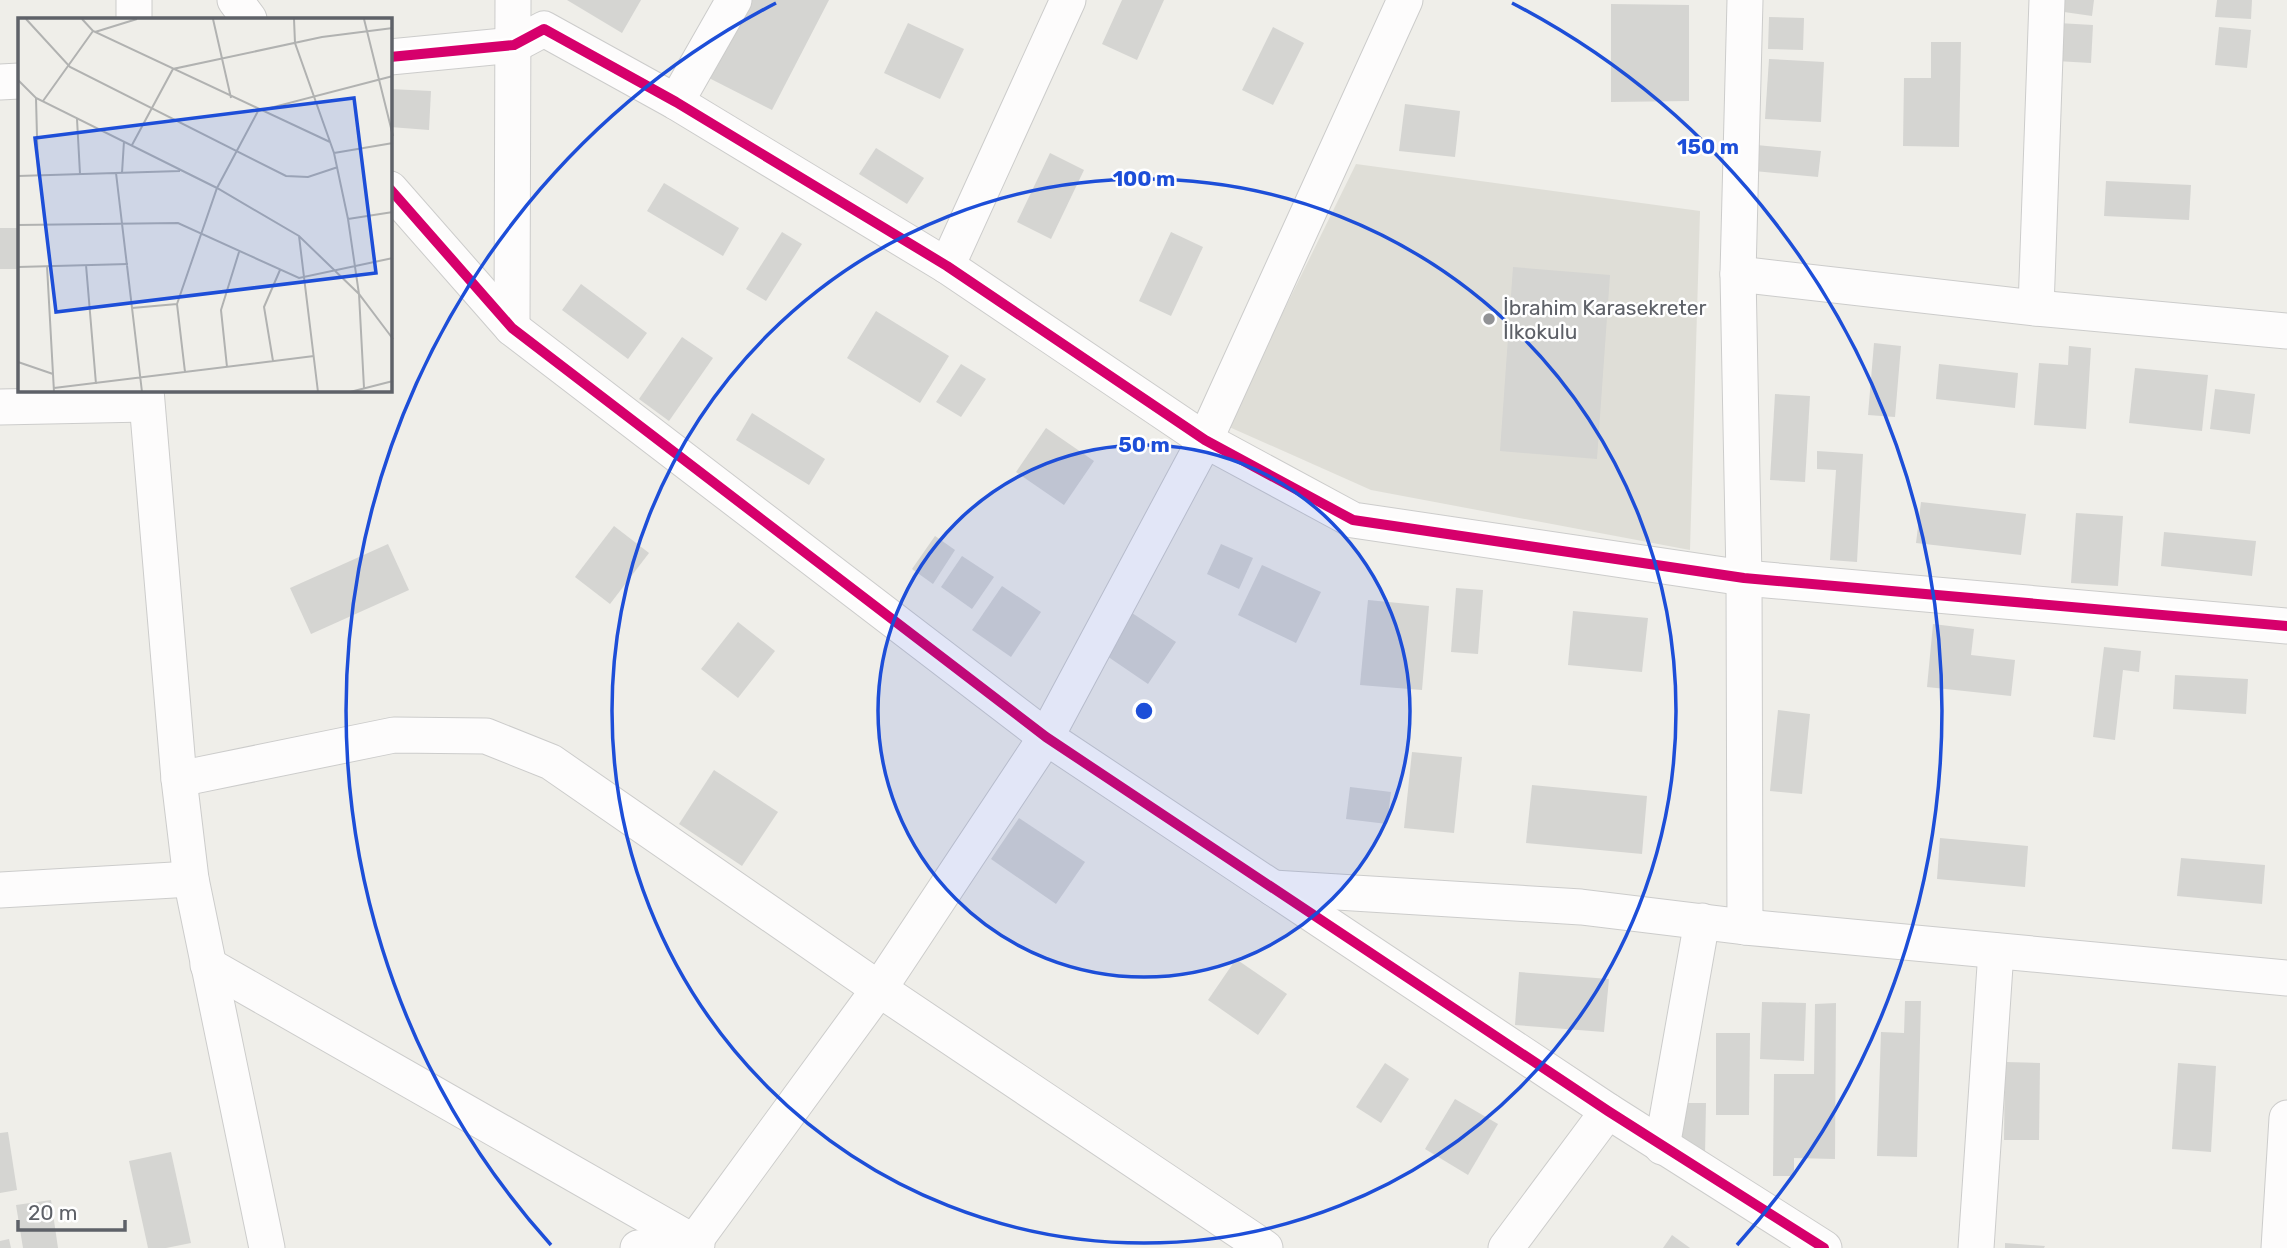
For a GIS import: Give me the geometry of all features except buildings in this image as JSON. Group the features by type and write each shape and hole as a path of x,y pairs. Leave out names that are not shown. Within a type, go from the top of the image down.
{"street":[{"path":"134,0 134,18"},
{"path":"235,0 248,18"},
{"path":"513,0 513,328"},
{"path":"676,102 734,0"},
{"path":"947,266 1068,0"},
{"path":"698,1245 879,989 1046,737 1205,440 1405,0"},
{"path":"1745,0 1738,274 1744,578 1745,927"},
{"path":"2036,308 2048,0"},
{"path":"392,57 514,46 544,29 676,102 947,266 1205,440 1353,520 1744,578 2287,626"},
{"path":"0,82 18,81"},
{"path":"392,191 513,328 1046,737 1662,1147 1824,1248"},
{"path":"1738,274 2036,308 2287,331"},
{"path":"0,407 146,397 179,779 191,879 267,1248"},
{"path":"179,779 394,735 486,736 551,762 879,989 1265,1248"},
{"path":"0,890 191,879"},
{"path":"1271,888 1581,907 1745,927 2287,978"},
{"path":"1662,1147 1702,921"},
{"path":"1976,1248 1996,951"},
{"path":"208,965 698,1245"},
{"path":"1506,1248 1608,1111"},
{"path":"2279,1248 2287,1118"},
{"path":"638,1248 698,1245"}],"shaded area":[{"name":"İbrahim Karasekreter İlkokulu","path":"1356,164 1700,211 1690,550 1371,490 1227,426"}],"cycle path":[{"path":"392,57 514,45 544,29 676,102 947,266 1205,440 1353,520 1744,578 2287,626"},
{"path":"392,191 512,328 1046,737 1608,1111 1824,1248"}],"place":[{"name":"İbrahim Karasekreter İlkokulu","path":"1489,319"}]}
